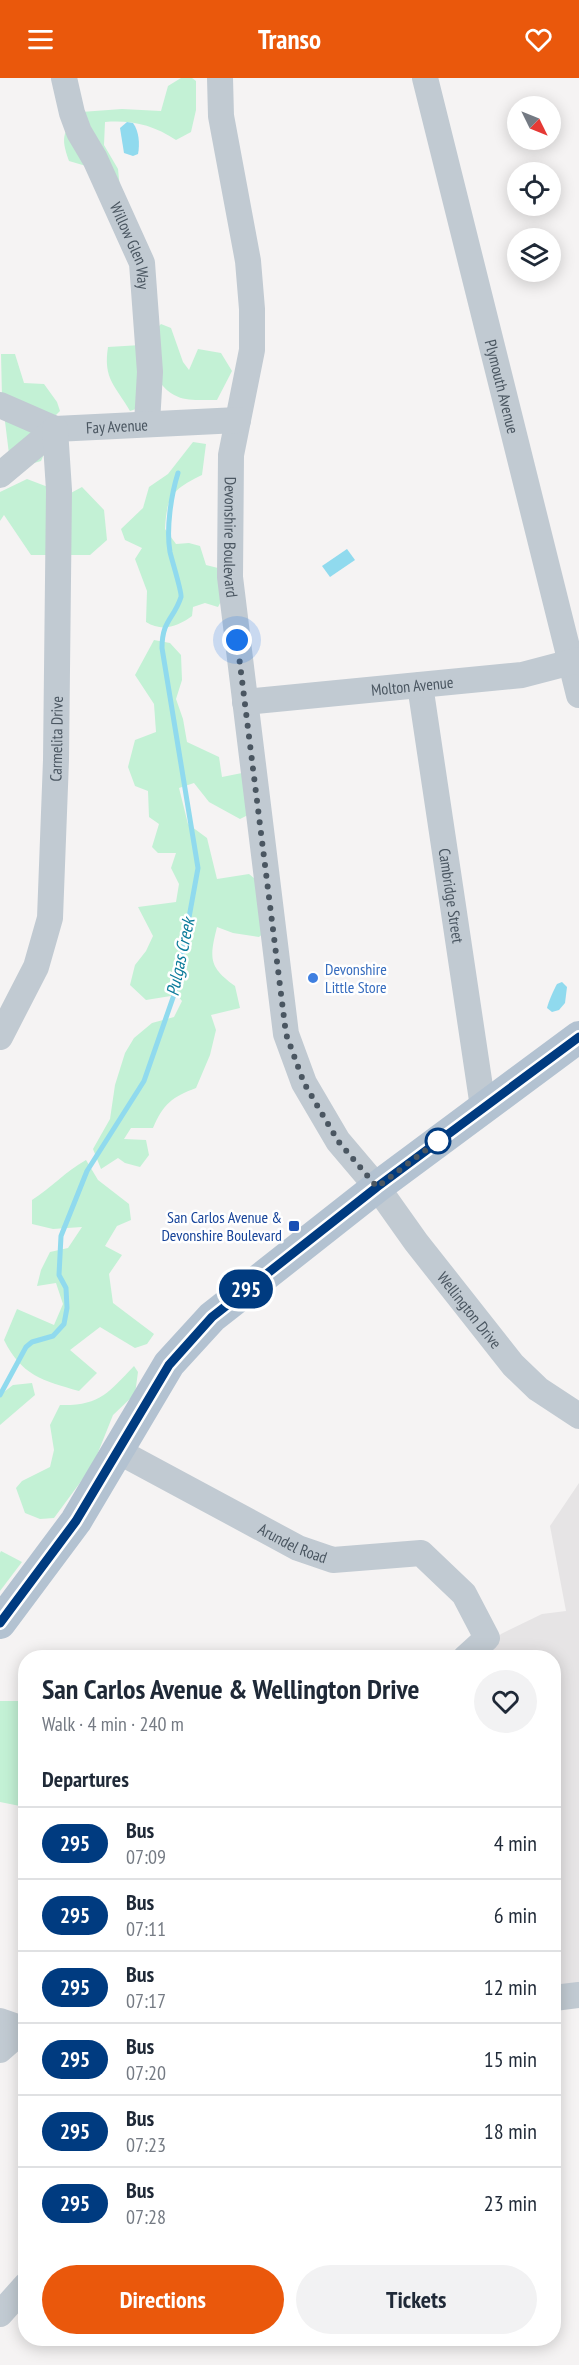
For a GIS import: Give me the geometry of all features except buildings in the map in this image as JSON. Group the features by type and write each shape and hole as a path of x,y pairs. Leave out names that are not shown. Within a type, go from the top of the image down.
{"main road":[{"path":"0,1623 76,1521 116,1450 169,1365 212,1317 377,1187 579,1037"}],"street":[{"name":"Willow Glen Way","path":"64,78 72,113 80,132 95,159 142,263 150,372 147,423"},
{"name":"Devonshire Boulevard","path":"220,78 221,116 248,261 252,309 252,350 231,455 230,578 286,1034 304,1083 338,1141 377,1187"},
{"name":"Plymouth Avenue","path":"426,78 575,662 579,695"},
{"name":"Fay Avenue","path":"0,405 55,429 238,420"},
{"path":"0,475 55,429"},
{"name":"Carmelita Drive","path":"0,1037 36,967 50,918 56,748 59,490 55,429"},
{"name":"Molton Avenue","path":"245,702 522,675 575,662"},
{"name":"Cambridge Street","path":"420,685 483,1107"},
{"name":"Wellington Drive","path":"377,1187 416,1242 513,1365 538,1389 579,1416"},
{"name":"Arundel Road","path":"116,1450 298,1548 333,1560 421,1553 464,1593 487,1638 474,1650"},
{"path":"561,1997 579,1995"},
{"path":"0,2021 18,2027"},
{"path":"0,2050 18,2036"},
{"path":"0,2313 18,2294"}],"shaded area":[{"path":"579,1483 579,1989 561,1990 561,1650 487,1650 501,1634 542,1614 566,1611 550,1526"}],"green space":[{"path":"181,78 192,78 196,81 196,110 191,132 176,140 142,125 105,122 104,145 118,169 120,189 86,166 69,161 64,140 65,134 70,124 81,112 122,109 161,111 168,86"},
{"path":"161,324 171,328 183,362 189,370 198,349 221,353 232,371 217,400 190,400 176,396 169,392 157,378 139,408 130,411 109,374 108,347 141,345"},
{"path":"1,354 15,354 24,383 44,384 57,402 60,411 39,432 44,454 41,461 24,466 9,454 2,397"},
{"path":"193,442 206,444 202,475 184,485 173,495 167,508 165,529 176,544 189,543 200,546 206,565 222,569 226,592 218,607 205,603 193,607 192,616 181,623 169,627 158,627 146,622 147,591 135,559 142,548 125,540 121,529 143,508 149,487 168,474"},
{"path":"27,479 48,487 54,502 82,487 104,510 107,540 90,555 31,555 4,515 0,521 0,492"},
{"path":"154,640 170,643 181,655 182,680 176,699 183,719 187,742 219,757 222,777 242,773 254,812 240,819 209,802 194,783 179,788 188,824 207,838 217,879 249,874 260,883 276,922 259,937 233,933 217,927 213,961 220,973 235,986 240,1008 211,1015 216,1030 210,1055 196,1088 169,1102 153,1128 131,1128 124,1139 146,1140 149,1155 140,1167 125,1163 118,1158 101,1169 93,1149 110,1119 115,1085 125,1053 134,1038 152,1023 174,1017 182,1001 177,995 146,1000 130,985 135,965 146,951 153,936 138,907 176,902 179,884 171,868 176,853 158,853 152,847 159,824 149,817 148,791 135,786 128,767 135,740 156,732 154,704 135,675"},
{"path":"86,1160 98,1180 129,1204 131,1220 117,1226 105,1246 122,1255 109,1274 113,1303 154,1334 147,1344 135,1348 100,1327 70,1350 97,1373 79,1391 34,1375 18,1361 4,1340 17,1309 54,1325 63,1304 56,1283 37,1286 41,1270 50,1252 68,1248 82,1227 53,1229 32,1224 32,1200"},
{"path":"134,1366 138,1372 135,1394 113,1415 93,1465 54,1518 40,1519 25,1513 16,1488 22,1481 50,1467 54,1450 50,1425 60,1405 85,1403 102,1396"},
{"path":"32,1383 35,1395 0,1425 0,1395 13,1385"},
{"path":"1,1551 22,1562 0,1591 0,1553"},
{"path":"0,1701 18,1701 18,1806 0,1802"}],"water":[{"path":"127,122 133,123 137,130 138,154 133,156 124,153 120,128"},
{"path":"347,549 355,560 330,577 322,566"},
{"path":"562,982 567,987 565,1003 559,1010 552,1012 547,1008 551,996 557,984"}],"waterway":[{"name":"Pulgas Creek","path":"0,1395 26,1347 32,1342 53,1336 64,1324 67,1308 66,1288 59,1275 61,1236 87,1171 144,1081 176,989 198,868 162,648 166,625 181,597 170,552 169,533 171,502 178,473"}],"bus line":[{"name":"295","path":"0,1623 76,1521 116,1450 169,1365 212,1317 377,1187 579,1037"}],"place":[{"name":"Devonshire Little Store","path":"313,978"},
{"name":"San Carlos Avenue & Devonshire Boulevard","path":"294,1226"}],"route":[{"path":"237,640 286,1034 304,1083 338,1141 377,1187 438,1141"}]}
